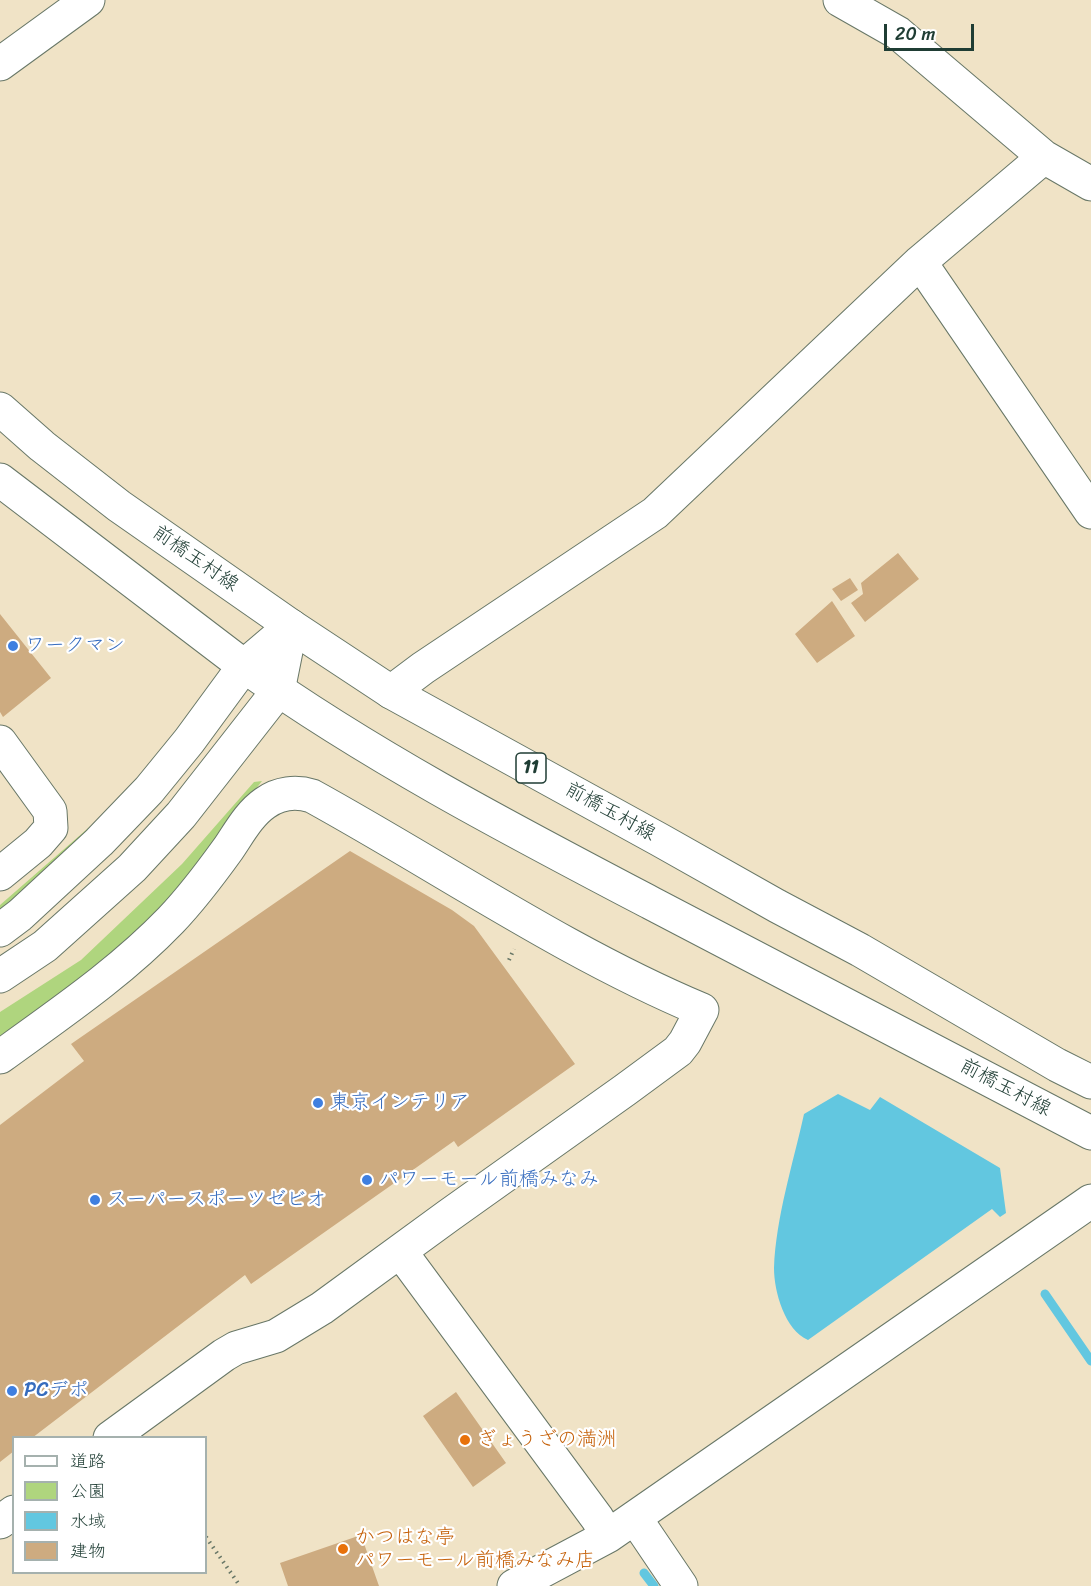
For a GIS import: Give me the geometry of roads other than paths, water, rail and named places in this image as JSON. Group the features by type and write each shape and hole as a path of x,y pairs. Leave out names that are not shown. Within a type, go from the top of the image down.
{"main road":[{"path":"0,64 88,0"},
{"path":"840,0 898,33 1044,157 1091,184"},
{"path":"391,692 423,668 655,513 920,262 1044,157"},
{"path":"920,262 1091,512"},
{"name":"前橋玉村線","path":"0,409 42,446 119,506 291,626 391,692 860,950 1057,1065 1091,1082"},
{"name":"前橋玉村線","path":"0,481 278,691 388,761 585,868 1091,1133"},
{"path":"0,930 20,915 99,842 149,790 189,741 244,666 291,626"},
{"path":"0,976 45,946 132,868 181,815 278,691 291,626"},
{"path":"0,742 50,811 51,828 38,843 0,874"},
{"path":"0,1057 130,958 170,921 201,886 254,813 269,800 290,793 312,796 526,921 664,994 702,1010 686,1042 678,1051 300,1322 276,1336 236,1348 224,1355 111,1436"},
{"path":"514,1586 621,1527 1091,1201"},
{"path":"400,1251 597,1518 621,1527 681,1586"}],"water":[{"path":"838,1094 870,1110 880,1097 1000,1168 1006,1213 1000,1217 992,1209 808,1340 793,1328 782,1309 776,1288 775,1249 781,1210 804,1114"}],"waterway":[{"path":"1045,1294 1091,1361"},
{"path":"644,1573 654,1586"}],"place":[{"name":"ワークマン","path":"13,646"},
{"name":"東京インテリア","path":"318,1103"},
{"name":"パワーモール前橋みなみ","path":"367,1180"},
{"name":"スーパースポーツゼビオ","path":"95,1200"},
{"name":"PCデポ","path":"12,1391"},
{"name":"ぎょうざの満洲","path":"465,1440"},
{"name":"かつはな亭 パワーモール前橋みなみ店","path":"343,1549"}]}
